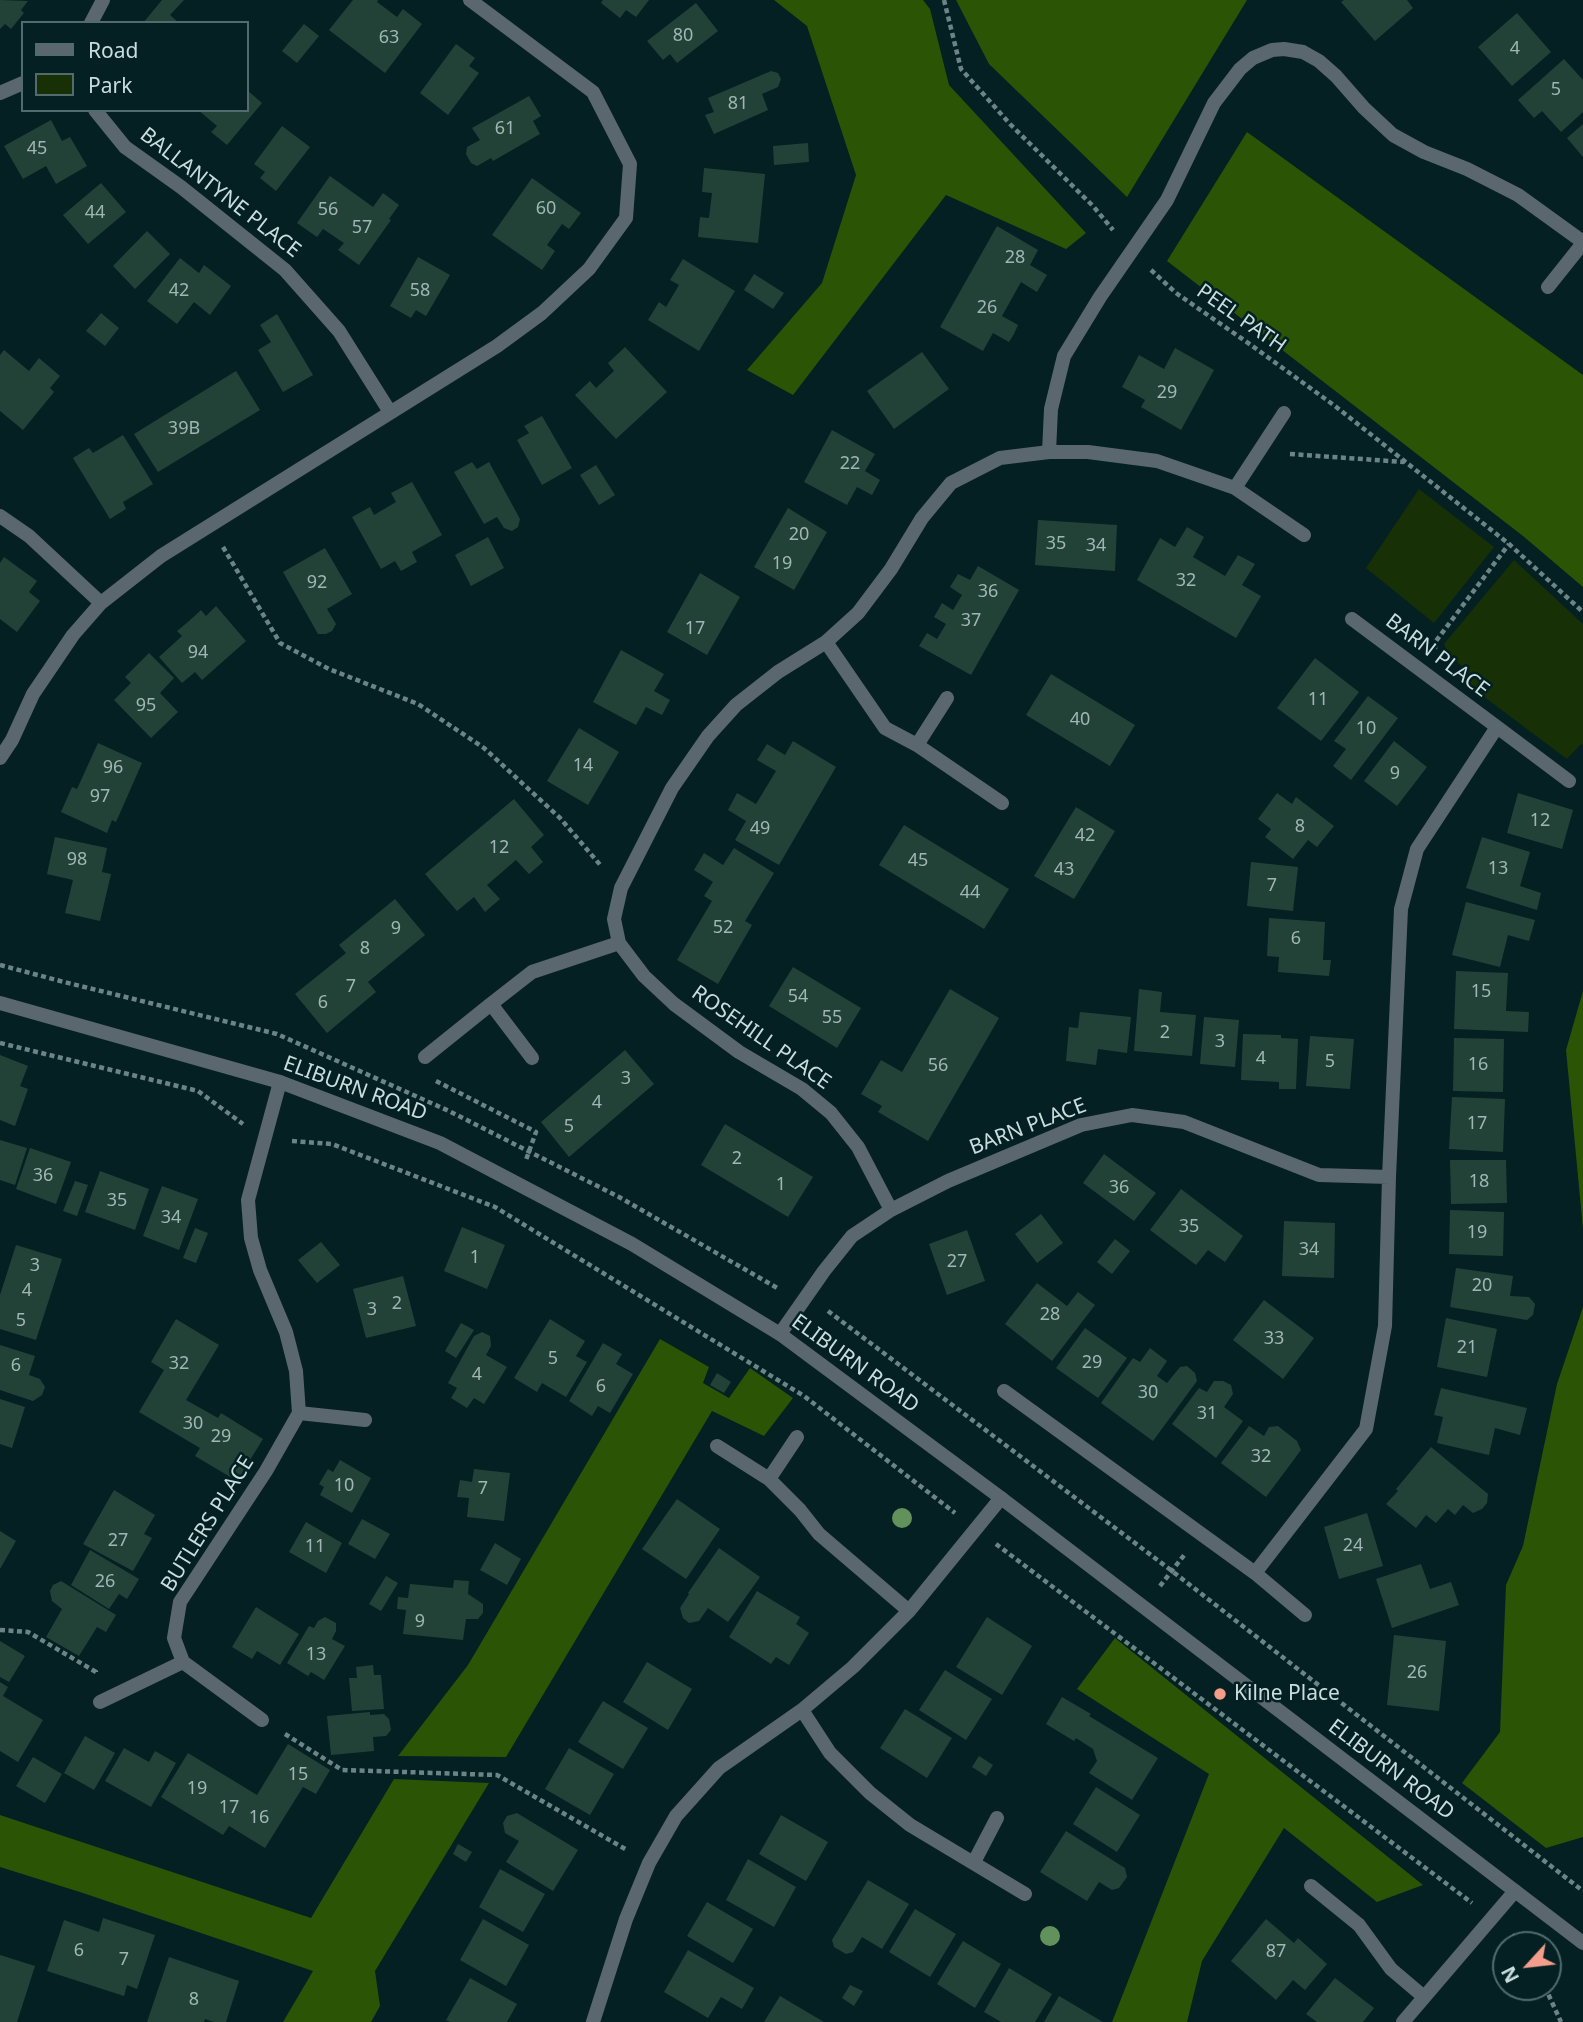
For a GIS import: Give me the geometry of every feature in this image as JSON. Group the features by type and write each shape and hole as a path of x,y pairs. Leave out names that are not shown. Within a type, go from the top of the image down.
{"street":[{"path":"92,21 103,0"},
{"path":"0,758 12,740 33,694 73,635 101,603 160,556 497,346 542,313 589,268 626,218 630,164 593,92 470,0"},
{"path":"1049,452 1051,409 1064,356 1100,297 1167,200 1214,103 1240,69 1253,58 1272,50 1303,52 1319,61 1393,135 1518,195 1583,242 1548,287"},
{"path":"0,93 21,84"},
{"name":"BALLANTYNE PLACE","path":"97,112 125,147 181,187 285,270 339,331 390,412"},
{"path":"1235,488 1284,413"},
{"path":"425,1057 532,972 619,943 614,919 621,888 672,788 708,736 736,705 778,672 826,642 858,613 891,569 922,518 951,483 1000,458 1049,452 1088,452 1157,461 1235,488 1304,535"},
{"path":"0,516 29,536 101,603"},
{"name":"BARN PLACE","path":"1352,619 1569,781"},
{"path":"826,642 885,728 917,745 1002,803"},
{"path":"917,745 947,698"},
{"name":"BARN PLACE","path":"1255,1573 1366,1429 1385,1326 1401,909 1417,849 1497,727"},
{"name":"ROSEHILL PLACE","path":"619,943 644,976 674,1004 739,1052 803,1089 831,1113 858,1147 891,1210"},
{"name":"ELIBURN ROAD","path":"0,1003 279,1082 440,1143 632,1244 780,1334 1001,1498 1583,1943"},
{"path":"491,1004 532,1058"},
{"path":"279,1082 248,1199 251,1238 260,1270 286,1332 296,1371 299,1413 365,1420"},
{"name":"BARN PLACE","path":"780,1334 806,1295 852,1236 891,1210 948,1181 1081,1125 1132,1115 1184,1122 1319,1175 1389,1177"},
{"path":"1004,1391 1255,1573 1305,1615"},
{"name":"BUTLERS PLACE","path":"183,1662 174,1638 180,1602 266,1471 299,1413"},
{"path":"769,1479 797,1437"},
{"path":"717,1447 769,1479 820,1534 909,1611"},
{"path":"593,2022 626,1919 649,1863 676,1816 719,1768 802,1710 853,1667 909,1611 1001,1498"},
{"path":"100,1702 183,1662 262,1720"},
{"path":"802,1710 830,1752 870,1793 910,1825 1025,1895"},
{"path":"974,1862 997,1818"},
{"path":"1311,1886 1359,1925 1391,1969 1424,1997"},
{"path":"1403,2022 1515,1891"}],"path":[{"name":"PEEL PATH","path":"944,0 961,69 1010,124 1093,206 1132,252 1176,293 1335,406 1509,544 1583,612"},
{"path":"1249,466 1280,453 1405,463"},
{"path":"209,524 281,643 329,670 418,704 484,748 560,818 621,888"},
{"path":"1441,686 1453,669 1435,655 1436,641 1509,544"},
{"path":"425,1057 435,1081 536,1132 517,1184"},
{"path":"806,1295 1172,1571 1583,1891"},
{"path":"1143,1607 1199,1533"},
{"path":"0,1630 28,1632 96,1672 100,1702"},
{"path":"262,1720 342,1770 497,1775 649,1863"},
{"path":"1551,2001 1561,2022"}],"green space":[{"path":"774,0 923,0 930,9 949,85 1086,233 1066,249 946,195 793,395 747,370 822,283 856,175 807,26"},
{"path":"956,0 1247,0 1127,197 989,64"},
{"path":"1247,132 1583,375 1583,587 1523,536 1167,261"},
{"path":"1419,489 1494,547 1434,623 1366,568"},
{"path":"1514,560 1583,624 1583,745 1567,759 1459,678 1463,667 1449,656 1444,644"},
{"path":"1583,991 1583,1229 1566,1050"},
{"path":"1583,1307 1583,1837 1546,1848 1462,1783 1500,1732 1506,1585 1523,1546 1557,1384"},
{"path":"660,1339 709,1367 703,1383 729,1398 750,1368 793,1398 764,1436 712,1411 506,1757 398,1756 468,1665"},
{"path":"1115,1638 1423,1885 1377,1902 1284,1828 1202,1961 1187,2022 1112,2022 1209,1774 1077,1689"},
{"path":"394,1779 489,1783 375,1971 380,2006 371,2022 283,2022 313,1971 0,1867 0,1815 311,1918"}],"building":[{"path":"0,0 28,1 21,10 24,13 11,29 5,24 0,29"},
{"path":"162,0 184,0 170,15 177,21 145,21"},
{"path":"353,0 378,0 377,2 397,17 403,9 422,24 385,73 329,30"},
{"path":"603,0 649,0 636,17 626,10 620,18 601,3"},
{"path":"1407,0 1413,8 1375,41 1341,2"},
{"path":"696,3 718,31 677,63 670,54 663,60 647,41"},
{"path":"1517,13 1551,52 1512,86 1478,47"},
{"path":"304,24 319,36 297,63 282,51"},
{"path":"456,44 475,58 469,66 479,73 448,115 420,93"},
{"path":"1564,59 1583,80 1583,112 1561,132 1542,111 1534,118 1518,100"},
{"path":"771,71 778,73 781,79 778,87 762,94 768,110 714,134 705,115 714,112 708,98"},
{"path":"248,91 262,103 227,145 211,132 217,126 200,112 248,112"},
{"path":"529,96 541,116 533,121 540,134 493,161 491,158 477,166 471,163 466,154 467,147 480,140 472,128"},
{"path":"51,120 62,141 70,137 87,166 56,184 46,166 23,179 4,146"},
{"path":"1583,124 1583,157 1567,138"},
{"path":"282,126 310,147 276,191 260,178 265,172 254,164"},
{"path":"808,143 809,162 774,165 773,146"},
{"path":"704,168 765,174 758,243 698,237 700,217 709,218 712,193 702,192"},
{"path":"330,176 373,207 383,193 399,205 359,265 338,250 344,243 323,229 317,237 297,223"},
{"path":"532,178 581,213 569,229 562,224 547,245 555,251 542,270 492,235"},
{"path":"101,183 126,212 88,244 63,215"},
{"path":"997,226 1038,250 1030,265 1047,275 1037,292 1021,282 1002,316 1018,325 1014,334 1009,342 993,333 983,351 940,327"},
{"path":"147,231 170,254 135,289 113,266"},
{"path":"418,257 450,275 426,316 416,310 411,318 390,306"},
{"path":"180,258 199,273 204,265 231,286 210,315 194,302 177,324 147,301"},
{"path":"683,259 735,291 699,351 648,320 659,302 666,307 679,285 670,280"},
{"path":"754,274 784,293 773,309 744,290"},
{"path":"101,313 119,328 105,346 86,331"},
{"path":"277,314 313,375 283,392 258,350 271,342 260,325"},
{"path":"625,347 667,392 616,439 575,395 590,381 596,388 614,371 608,363"},
{"path":"1175,348 1214,370 1181,430 1141,407 1145,400 1122,387 1139,355 1164,369"},
{"path":"4,350 29,371 39,358 60,376 50,388 54,392 23,430 0,411 0,355"},
{"path":"922,352 949,389 894,429 867,391"},
{"path":"236,371 260,410 158,472 134,434"},
{"path":"542,416 572,468 542,485 517,440 529,433 524,426"},
{"path":"832,430 875,454 865,471 880,480 872,495 857,487 847,505 804,482"},
{"path":"123,435 153,484 123,502 126,509 110,519 73,458 89,448 93,453"},
{"path":"472,462 477,469 489,462 520,519 518,527 512,531 504,528 497,517 484,524 454,472"},
{"path":"596,465 615,495 599,505 580,475"},
{"path":"412,482 442,535 412,552 417,562 401,571 395,561 381,569 352,517 370,507 374,515 396,502 391,493"},
{"path":"788,508 827,532 794,590 754,567"},
{"path":"1038,520 1117,525 1115,571 1035,565"},
{"path":"1187,527 1204,537 1193,557 1225,576 1238,555 1255,564 1242,585 1261,596 1236,638 1137,580 1160,538 1175,547"},
{"path":"488,537 504,568 471,586 455,555"},
{"path":"325,548 352,594 327,609 336,624 332,631 318,634 283,572"},
{"path":"4,557 37,581 29,592 40,601 17,632 0,619 0,563"},
{"path":"978,566 1019,590 971,675 919,646 927,633 937,639 946,624 934,617 942,603 953,610 962,595 950,587 958,574 970,580"},
{"path":"700,573 740,597 707,655 667,632"},
{"path":"216,606 246,641 202,680 195,672 182,683 159,657 182,636 177,631 201,610 206,616"},
{"path":"621,650 664,674 654,691 670,700 662,715 646,707 636,725 593,702"},
{"path":"149,653 174,678 160,693 178,712 151,738 114,700 131,683 125,677"},
{"path":"1315,658 1359,692 1321,741 1277,708"},
{"path":"1051,674 1135,725 1110,766 1026,715"},
{"path":"1368,696 1398,718 1351,780 1333,766 1346,749 1334,741"},
{"path":"579,728 619,752 588,805 547,781"},
{"path":"793,741 836,767 779,865 735,840 746,821 728,810 737,793 756,804 776,771 757,760 767,744 785,755"},
{"path":"1394,741 1427,767 1397,806 1364,781"},
{"path":"98,743 142,763 116,822 112,820 107,833 61,812 72,787 77,789"},
{"path":"1277,793 1292,804 1296,797 1334,826 1317,847 1308,840 1293,859 1265,837 1271,829 1258,819"},
{"path":"1518,793 1573,810 1562,849 1507,833"},
{"path":"514,799 544,835 531,847 543,862 529,874 516,860 487,885 500,899 485,912 474,897 457,911 425,874"},
{"path":"1076,807 1115,831 1074,899 1034,876"},
{"path":"904,825 1009,889 984,929 879,865"},
{"path":"55,837 107,848 102,872 111,874 100,921 65,913 73,880 47,874"},
{"path":"1482,837 1530,852 1520,886 1541,893 1537,910 1466,888"},
{"path":"734,848 774,873 745,921 752,925 718,984 677,960 712,901 704,896 713,882 694,870 704,853 723,865"},
{"path":"1251,862 1298,867 1293,911 1247,906"},
{"path":"395,899 425,935 368,982 376,992 327,1033 295,994 346,953 339,945"},
{"path":"1466,902 1535,920 1529,941 1508,935 1500,967 1452,955"},
{"path":"1269,918 1325,922 1323,960 1331,960 1329,976 1278,972 1279,957 1267,956"},
{"path":"793,967 861,1008 837,1048 769,1006"},
{"path":"1456,971 1508,973 1506,1011 1529,1012 1528,1032 1454,1029"},
{"path":"950,989 999,1018 928,1141 878,1112 882,1106 861,1094 881,1060 902,1072"},
{"path":"1139,989 1162,992 1160,1012 1196,1015 1192,1056 1134,1051"},
{"path":"1080,1012 1131,1017 1127,1053 1098,1049 1096,1065 1066,1061 1069,1027 1078,1028"},
{"path":"1204,1017 1239,1020 1235,1067 1200,1064"},
{"path":"1243,1034 1281,1035 1281,1038 1298,1039 1296,1089 1279,1089 1279,1082 1241,1080"},
{"path":"1310,1036 1354,1039 1350,1089 1306,1086"},
{"path":"1454,1038 1504,1039 1503,1092 1453,1091"},
{"path":"625,1050 654,1084 569,1157 541,1122"},
{"path":"0,1055 28,1066 20,1086 28,1089 15,1126 0,1120"},
{"path":"1452,1097 1505,1099 1503,1152 1449,1149"},
{"path":"725,1124 813,1177 788,1217 701,1165"},
{"path":"0,1140 27,1148 15,1185 0,1180"},
{"path":"30,1148 71,1162 56,1204 16,1189"},
{"path":"1104,1154 1156,1193 1134,1221 1083,1183"},
{"path":"1450,1160 1506,1160 1507,1203 1451,1204"},
{"path":"100,1171 149,1189 135,1230 85,1212"},
{"path":"75,1181 88,1185 77,1216 63,1211"},
{"path":"162,1186 198,1199 179,1250 143,1236"},
{"path":"1181,1189 1243,1236 1225,1262 1208,1250 1196,1265 1150,1230"},
{"path":"1450,1210 1504,1212 1503,1256 1449,1254"},
{"path":"1041,1214 1063,1243 1037,1263 1015,1234"},
{"path":"1284,1221 1335,1223 1334,1278 1282,1276"},
{"path":"462,1227 505,1245 487,1289 444,1271"},
{"path":"195,1228 208,1233 196,1263 183,1258"},
{"path":"967,1230 985,1281 947,1295 929,1244"},
{"path":"1115,1239 1130,1251 1112,1274 1097,1262"},
{"path":"321,1242 340,1265 317,1283 298,1260"},
{"path":"16,1245 62,1259 36,1340 0,1329 0,1295"},
{"path":"1456,1268 1513,1276 1510,1296 1529,1297 1535,1304 1533,1315 1527,1320 1450,1307"},
{"path":"403,1276 416,1326 366,1338 353,1289"},
{"path":"1037,1283 1067,1306 1078,1292 1095,1305 1052,1361 1005,1324"},
{"path":"1264,1300 1314,1338 1283,1379 1233,1340"},
{"path":"1446,1318 1497,1329 1487,1377 1437,1367"},
{"path":"176,1319 219,1345 186,1400 218,1418 221,1413 263,1439 237,1481 195,1456 200,1448 139,1412 164,1370 151,1362"},
{"path":"550,1319 585,1341 576,1356 587,1362 566,1397 542,1383 537,1392 514,1378"},
{"path":"461,1323 474,1330 456,1358 445,1351"},
{"path":"1085,1328 1127,1358 1098,1398 1056,1368"},
{"path":"482,1332 490,1336 491,1346 486,1355 507,1367 484,1404 474,1398 467,1408 451,1398 457,1388 448,1383 474,1336"},
{"path":"603,1343 622,1354 616,1364 633,1374 610,1413 598,1406 592,1416 569,1401"},
{"path":"0,1345 35,1356 29,1375 40,1379 45,1387 42,1395 33,1401 0,1390"},
{"path":"1150,1348 1167,1361 1157,1376 1167,1383 1180,1367 1187,1366 1195,1373 1197,1381 1153,1441 1101,1403 1133,1358 1140,1362"},
{"path":"717,1373 731,1382 724,1393 710,1385"},
{"path":"1214,1381 1231,1385 1233,1394 1224,1407 1243,1421 1216,1458 1172,1424 1199,1388 1207,1392"},
{"path":"1441,1388 1527,1408 1520,1435 1495,1428 1489,1455 1437,1443 1443,1417 1434,1415"},
{"path":"0,1399 25,1407 12,1448 0,1444"},
{"path":"1249,1426 1264,1436 1269,1427 1278,1426 1297,1441 1301,1450 1266,1497 1221,1463"},
{"path":"1431,1447 1488,1494 1487,1503 1473,1513 1463,1505 1455,1515 1448,1509 1436,1523 1426,1515 1416,1528 1386,1504"},
{"path":"340,1460 371,1478 352,1513 320,1495 324,1487 319,1484 328,1469 333,1472"},
{"path":"474,1469 510,1473 504,1521 467,1517 469,1498 457,1497 460,1480 472,1482"},
{"path":"114,1490 155,1515 144,1534 152,1538 133,1571 83,1544"},
{"path":"677,1499 720,1529 686,1579 642,1549"},
{"path":"1367,1513 1383,1566 1339,1579 1324,1527"},
{"path":"362,1519 390,1534 375,1559 348,1544"},
{"path":"306,1522 342,1543 326,1573 289,1552"},
{"path":"0,1531 16,1541 0,1569"},
{"path":"495,1543 521,1559 507,1585 480,1570"},
{"path":"719,1548 760,1577 728,1622 708,1608 699,1621 689,1623 683,1618 680,1608"},
{"path":"90,1550 139,1579 127,1599 119,1594 109,1609 71,1585"},
{"path":"1421,1564 1430,1589 1451,1582 1459,1605 1392,1628 1376,1579"},
{"path":"386,1576 398,1583 381,1611 369,1604"},
{"path":"454,1580 469,1581 468,1594 483,1604 483,1613 478,1619 466,1619 463,1640 403,1634 406,1610 397,1609 398,1597 408,1598 410,1584 453,1588"},
{"path":"61,1581 116,1615 106,1632 97,1627 79,1656 46,1637 62,1609 52,1601 50,1591 53,1585"},
{"path":"757,1591 800,1617 796,1624 809,1633 789,1665 776,1657 771,1664 729,1637"},
{"path":"256,1607 299,1634 280,1665 257,1651 252,1659 232,1647"},
{"path":"325,1617 336,1623 332,1639 345,1646 324,1680 311,1672 308,1676 287,1663 309,1626 314,1628 318,1621"},
{"path":"987,1617 1032,1646 1002,1695 956,1667"},
{"path":"1394,1635 1446,1641 1439,1711 1387,1705"},
{"path":"0,1641 25,1656 9,1682 0,1677"},
{"path":"647,1662 692,1689 668,1730 623,1702"},
{"path":"373,1665 374,1675 381,1675 384,1709 352,1711 349,1678 357,1678 356,1667"},
{"path":"945,1670 992,1699 966,1740 919,1710"},
{"path":"0,1682 8,1687 3,1696 43,1720 18,1762 0,1751"},
{"path":"1062,1697 1158,1758 1132,1800 1089,1773 1097,1761 1093,1749 1046,1724"},
{"path":"603,1701 648,1728 623,1769 578,1742"},
{"path":"905,1709 952,1738 927,1778 880,1748"},
{"path":"370,1712 370,1715 384,1714 389,1719 391,1730 386,1736 373,1737 374,1751 331,1755 327,1716"},
{"path":"85,1736 115,1753 94,1790 64,1773"},
{"path":"288,1744 330,1770 316,1794 303,1787 265,1848 229,1826 223,1835 161,1797 188,1753 257,1795"},
{"path":"124,1748 149,1762 155,1751 176,1763 151,1807 105,1781"},
{"path":"569,1748 614,1774 590,1815 545,1789"},
{"path":"979,1756 993,1765 986,1776 972,1767"},
{"path":"33,1757 62,1774 45,1803 16,1786"},
{"path":"1096,1787 1140,1815 1117,1852 1073,1824"},
{"path":"517,1813 578,1850 553,1891 506,1862 519,1841 505,1833 503,1823 507,1816"},
{"path":"781,1815 828,1842 806,1881 759,1854"},
{"path":"1066,1831 1125,1868 1127,1877 1119,1888 1112,1890 1099,1882 1087,1901 1040,1872"},
{"path":"458,1844 472,1852 466,1862 453,1854"},
{"path":"748,1859 796,1887 774,1927 726,1900"},
{"path":"500,1869 545,1894 523,1932 479,1907"},
{"path":"868,1880 909,1904 882,1949 862,1937 853,1952 846,1954 834,1947 832,1940"},
{"path":"707,1902 753,1929 733,1963 687,1936"},
{"path":"915,1909 956,1934 930,1977 889,1952"},
{"path":"103,1918 155,1935 137,1989 127,1985 124,1996 47,1971 64,1920 99,1932"},
{"path":"483,1919 529,1945 506,1986 460,1960"},
{"path":"1266,1919 1294,1943 1298,1938 1327,1964 1305,1990 1293,1980 1276,2000 1231,1961"},
{"path":"963,1941 1001,1964 975,2008 937,1984"},
{"path":"688,1950 754,1988 742,2009 721,1997 708,2018 664,1992"},
{"path":"0,1955 35,1966 17,2022 0,2022"},
{"path":"169,1957 239,1981 226,2022 205,2019 204,2022 147,2022"},
{"path":"1009,1968 1052,1994 1035,2022 1001,2022 984,2012"},
{"path":"470,1978 517,2004 507,2022 446,2020"},
{"path":"1335,1978 1374,2008 1363,2022 1317,2022 1306,2014"},
{"path":"850,1985 863,1991 854,2006 842,1998"},
{"path":"780,1996 824,2022 764,2022"},
{"path":"1059,1996 1103,2022 1044,2022"}],"place":[{"name":"Kilne Place","path":"1220,1694"}]}
